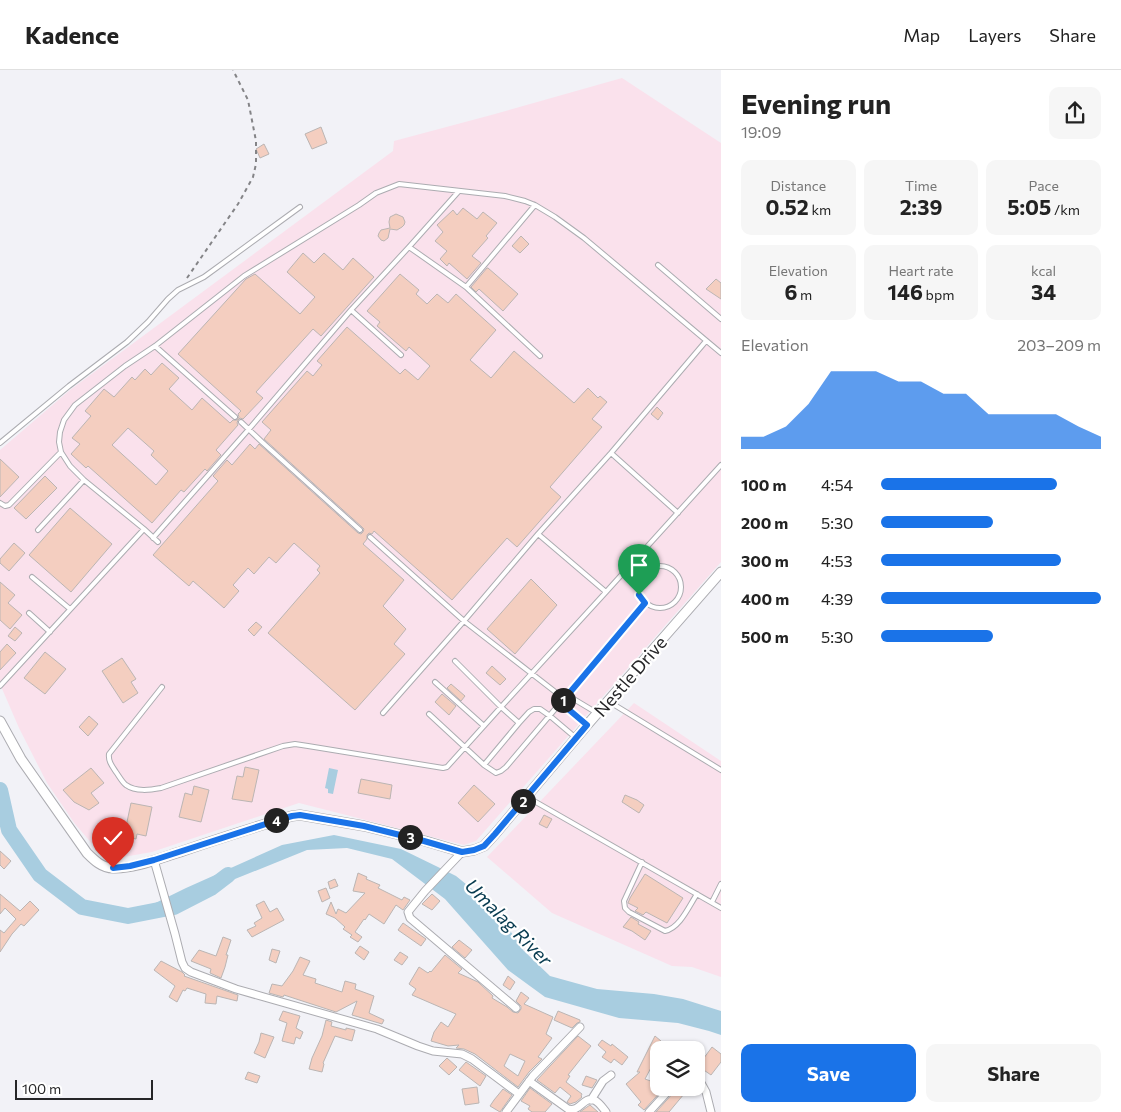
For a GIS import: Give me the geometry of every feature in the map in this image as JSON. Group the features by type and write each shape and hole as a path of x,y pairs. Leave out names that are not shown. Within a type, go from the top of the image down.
{"street":[{"name":"Nestle Drive","path":"462,852 484,846 597,713 721,572"},
{"path":"0,721 21,759 87,853 96,862 104,866 113,868 130,866 154,860 275,821 300,815 364,826 462,852 408,912 410,918 516,1008"},
{"path":"154,860 182,962 185,968 191,972 264,998 377,1029 433,1051 462,1054 472,1058 519,1094"},
{"path":"506,1112 529,1081 580,1027"},
{"path":"529,1081 572,1111 591,1100 604,1082 612,1075"},
{"path":"705,1090 711,1112"},
{"path":"648,1112 663,1096"},
{"path":"591,1100 595,1100 606,1112"}],"lane":[{"path":"158,542 70,466 61,452 59,442 64,420 75,405 250,272 376,193 398,184 505,196 535,205 584,238 721,353"},
{"path":"153,538 351,310 459,191"},
{"path":"466,287 535,205"},
{"path":"0,443 69,386 127,342 178,290 204,277 300,207"},
{"path":"410,247 466,287 540,356"},
{"path":"658,265 721,319"},
{"path":"351,310 400,355"},
{"path":"383,713 706,341"},
{"path":"155,346 235,417"},
{"path":"241,422 360,530"},
{"path":"0,503 6,506 9,505 61,452"},
{"path":"611,452 678,513"},
{"path":"162,687 108,759 125,784 134,789 161,788 283,746 295,744 443,768 450,765 501,706 721,465"},
{"path":"38,530 84,480"},
{"path":"0,686 144,529"},
{"path":"538,534 606,592"},
{"path":"370,537 464,621 558,694 567,695 597,713"},
{"path":"660,565 670,568 678,574 681,584 680,594 674,603 665,608 654,608 645,603 639,595 638,585 642,575 649,568 660,565"},
{"path":"32,577 70,609"},
{"path":"429,714 484,766 496,773 501,771 645,603"},
{"path":"29,612 50,632"},
{"path":"455,661 519,723"},
{"path":"435,682 484,726"},
{"path":"558,694 561,703 587,725"},
{"path":"608,701 721,770"},
{"path":"484,766 519,723 534,709 540,709 576,738"},
{"path":"527,797 721,908"},
{"path":"642,862 624,901 625,908 629,912 664,931 669,930 680,921 696,894"},
{"path":"712,902 721,884"}],"path":[{"path":"178,290 238,204 253,177 256,164 256,141 248,100 234,70"}],"shaded area":[{"path":"622,78 721,143 721,562 476,841 464,845 299,803 152,852 106,860 75,824 47,783 19,728 0,684 0,450 70,390 393,151 394,141"},
{"path":"634,703 721,761 721,977 692,967 672,966 552,913 487,857"}],"water":[{"path":"329,768 338,770 333,794 328,793 328,789 325,788"},
{"path":"334,835 401,849 456,876 477,893 509,929 523,950 550,976 597,989 654,994 683,999 721,1011 721,1035 678,1023 619,1018 545,997 508,970 445,899 392,859 347,848 307,850 188,898 135,913 282,845"}],"building":[{"path":"321,127 327,143 312,149 305,134"},
{"path":"264,144 269,154 260,158 256,149"},
{"path":"463,208 477,219 483,212 497,223 486,236 488,238 472,256 481,263 467,279 449,263 447,266 440,259 447,251 435,241 443,232 437,225 453,210 457,215"},
{"path":"396,214 403,217 404,225 397,230 390,229 388,238 384,241 381,240 378,236 379,233 381,230 390,228 390,217"},
{"path":"521,236 529,244 520,253 512,246"},
{"path":"303,253 314,263 324,253 343,270 353,258 374,277 321,336 313,329 256,392 263,398 243,419 240,418 238,420 238,425 216,450 221,455 184,492 181,490 152,523 88,466 86,468 71,454 80,444 72,438 91,416 85,411 104,389 114,397 132,377 135,380 145,369 151,375 162,363 179,378 169,389 192,410 202,398 230,423 233,420 237,420 238,414 241,411 178,354 246,279 255,274 300,314 315,297 287,272","holes":["128,428 154,451 151,455 168,471 156,485 112,445"]},
{"path":"487,268 518,294 503,311 479,289 476,292 471,287"},
{"path":"400,274 419,290 416,294 427,304 437,294 448,303 456,294 496,330 470,360 491,378 514,351 574,403 588,388 598,398 600,396 607,402 592,419 602,427 550,487 561,497 517,547 507,538 452,600 374,531 372,534 369,533 367,535 367,539 363,544 404,580 383,606 406,629 394,644 405,654 355,710 268,633 320,573 317,570 320,566 294,543 276,563 269,557 254,574 248,568 233,585 239,591 224,608 193,581 189,586 153,555 218,481 213,476 227,460 232,465 250,444 255,449 259,444 358,533 361,534 363,532 364,529 362,527 264,439 271,430 262,422 307,371 313,376 322,365 317,361 347,327 400,374 405,369 418,380 430,366 409,347 406,351 377,326 380,322 367,311"},
{"path":"716,279 721,283 721,299 706,289"},
{"path":"657,407 663,413 658,420 651,414"},
{"path":"0,459 19,477 0,497"},
{"path":"45,476 57,488 26,519 14,508"},
{"path":"70,508 112,544 71,592 29,555"},
{"path":"14,543 25,553 9,571 0,563 0,559"},
{"path":"531,579 557,605 515,654 487,629"},
{"path":"0,582 15,595 8,603 22,615 10,629 0,620"},
{"path":"256,622 262,627 254,636 248,630"},
{"path":"15,627 22,633 15,641 8,636"},
{"path":"7,644 16,653 0,670 0,652"},
{"path":"45,652 66,669 45,694 24,678"},
{"path":"122,658 136,679 131,682 138,693 123,703 102,671"},
{"path":"492,666 506,679 500,685 486,673"},
{"path":"451,684 465,696 461,701 447,688"},
{"path":"442,694 456,706 449,715 435,702"},
{"path":"89,716 98,724 88,736 79,727"},
{"path":"245,767 259,770 252,802 232,799 237,776 243,777"},
{"path":"91,768 104,783 91,793 99,803 89,810 74,802 63,790"},
{"path":"361,779 392,785 390,799 358,793"},
{"path":"474,785 495,804 478,822 458,803"},
{"path":"194,786 209,790 201,822 179,817 185,793 192,795"},
{"path":"625,795 644,805 639,813 622,802"},
{"path":"131,803 152,807 146,836 137,834 136,839 124,836"},
{"path":"544,815 552,819 547,828 539,824"},
{"path":"0,851 11,861 4,869 0,865"},
{"path":"358,873 380,885 378,888 402,900 404,897 410,900 403,910 396,905 384,924 369,914 355,932 362,937 358,942 350,937 352,935 343,929 345,927 335,918 326,914 331,902 336,914 338,909 346,913 365,893 353,891"},
{"path":"645,874 683,898 667,923 646,912 643,915 635,911 638,908 628,903"},
{"path":"335,879 338,886 330,889 328,882"},
{"path":"326,888 330,898 322,902 318,891"},
{"path":"0,894 20,911 30,901 39,910 24,926 21,924 0,952 0,930 4,933 16,919 5,908 0,914"},
{"path":"432,894 440,901 432,910 422,904"},
{"path":"264,901 270,912 277,908 284,920 252,937 247,930 256,926 254,923 262,918 256,905"},
{"path":"631,917 639,922 638,924 651,931 645,940 623,927"},
{"path":"403,923 426,939 421,946 398,930"},
{"path":"223,937 231,940 221,978 210,973 211,969 191,961 199,950 216,956"},
{"path":"459,940 472,950 465,958 452,947"},
{"path":"360,946 369,952 364,960 355,953"},
{"path":"272,949 280,951 276,963 269,960"},
{"path":"400,952 408,957 402,965 394,960"},
{"path":"445,955 462,969 458,973 478,982 493,996 492,998 513,1012 518,1013 521,1009 521,1006 516,1001 521,992 529,998 524,1004 553,1017 546,1034 552,1038 538,1057 542,1059 518,1087 475,1054 456,1048 459,1045 448,1046 431,1041 434,1032 441,1022 448,1027 456,1014 412,995 416,989 409,984 419,967 428,973","holes":["510,1054 525,1061 518,1076 504,1066"]},
{"path":"300,957 310,961 303,975 316,979 315,983 342,992 345,981 356,984 355,989 374,996 369,1013 384,1020 382,1024 352,1015 357,1001 336,1012 284,995 283,997 269,993 272,984 282,986"},
{"path":"161,961 182,972 184,976 238,995 237,1001 217,996 216,1004 205,1003 206,994 187,988 185,991 183,990 177,1002 169,997 175,986 154,970"},
{"path":"508,976 515,982 510,990 503,985"},
{"path":"283,1011 300,1016 296,1028 303,1032 300,1039 296,1037 294,1044 282,1041 287,1023 279,1020"},
{"path":"558,1011 580,1020 580,1022 572,1028 554,1020"},
{"path":"326,1020 332,1022 331,1026 355,1030 352,1041 335,1036 323,1063 322,1072 309,1069"},
{"path":"261,1033 274,1037 265,1058 254,1053"},
{"path":"578,1036 591,1046 568,1075 570,1076 566,1082 582,1094 582,1097 576,1102 570,1104 567,1102 571,1096 560,1087 555,1093 537,1080"},
{"path":"655,1036 661,1041 652,1041"},
{"path":"602,1040 611,1046 612,1044 628,1057 622,1065 614,1059 611,1063 602,1057 606,1052 598,1045"},
{"path":"650,1046 650,1070 645,1079 650,1081 650,1096 657,1096 644,1110 638,1105 641,1102 626,1084 640,1072 637,1072"},
{"path":"712,1047 721,1054 721,1062 711,1075 705,1071 705,1056"},
{"path":"447,1058 457,1067 449,1075 439,1066"},
{"path":"466,1062 486,1076 480,1086 459,1070"},
{"path":"248,1072 260,1076 257,1083 245,1079"},
{"path":"586,1076 597,1080 592,1088 582,1085"},
{"path":"477,1087 479,1103 465,1105 462,1089"},
{"path":"530,1088 552,1104 545,1112 532,1112 528,1109 530,1106 521,1101"},
{"path":"503,1089 512,1095 500,1112 490,1106"},
{"path":"670,1096 682,1096 669,1112 656,1112"},
{"path":"590,1105 598,1112 580,1112 587,1107"}],"waterway":[{"name":"Umalag River","path":"0,790 9,830 40,875 82,907 128,916 174,907 211,888 228,875"}],"route":[{"path":"113,868 154,860 275,821 300,815 364,826 446,846 462,852 484,846 587,725 561,703 645,603 639,595"}]}
